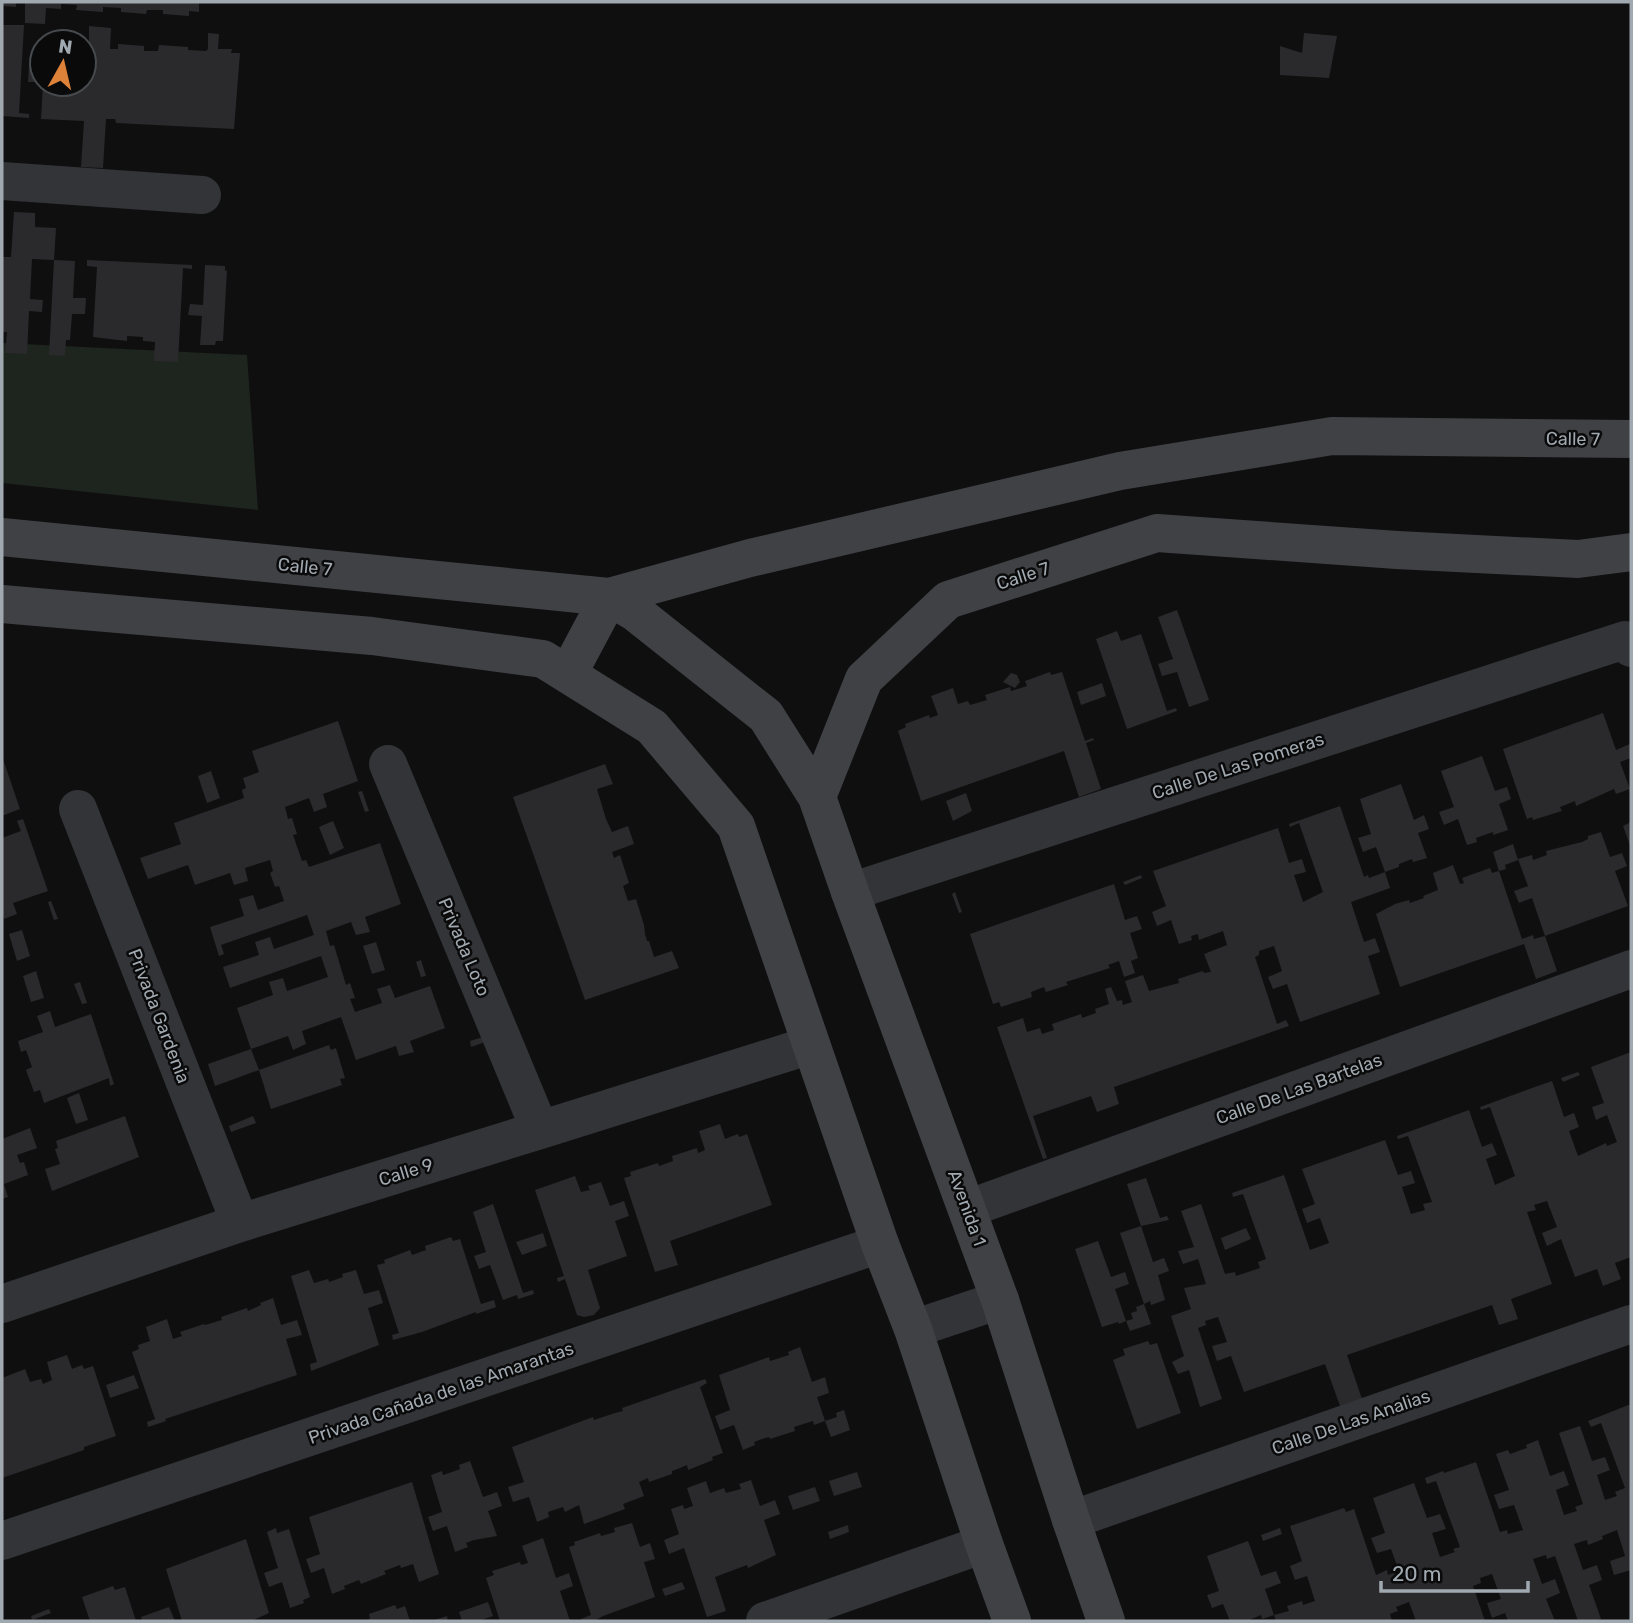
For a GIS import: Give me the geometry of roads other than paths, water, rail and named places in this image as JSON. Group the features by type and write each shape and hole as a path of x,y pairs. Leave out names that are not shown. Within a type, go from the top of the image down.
{"main road":[{"name":"Calle 7","path":"2,537 608,597 750,558 1120,471 1332,436 1631,439"},
{"name":"Calle 7","path":"817,797 864,678 948,600 1157,533 1397,550 1578,559 1631,552"},
{"name":"Calle 7","path":"608,597 636,613 766,716 817,797"},
{"path":"568,674 608,597"},
{"path":"2,604 372,636 543,659 652,727 736,826 880,1244 913,1329 1012,1621"},
{"name":"Avenida 1","path":"817,797 1000,1300 1106,1621"}],"street":[{"path":"2,181 201,195"},
{"name":"Calle De Las Pomeras","path":"850,891 1628,644"},
{"name":"Privada Loto","path":"388,764 540,1130"},
{"name":"Privada Gardenia","path":"78,809 240,1223"},
{"name":"Calle De Las Bartelas","path":"967,1209 1631,970"},
{"name":"Calle 9","path":"2,1304 240,1223 811,1045"},
{"name":"Privada Cañada de las Amarantas","path":"2,1541 880,1244"},
{"path":"913,1329 1000,1300"},
{"name":"Calle De Las Analias","path":"1071,1520 1631,1324"},
{"path":"765,1621 984,1544"}]}
